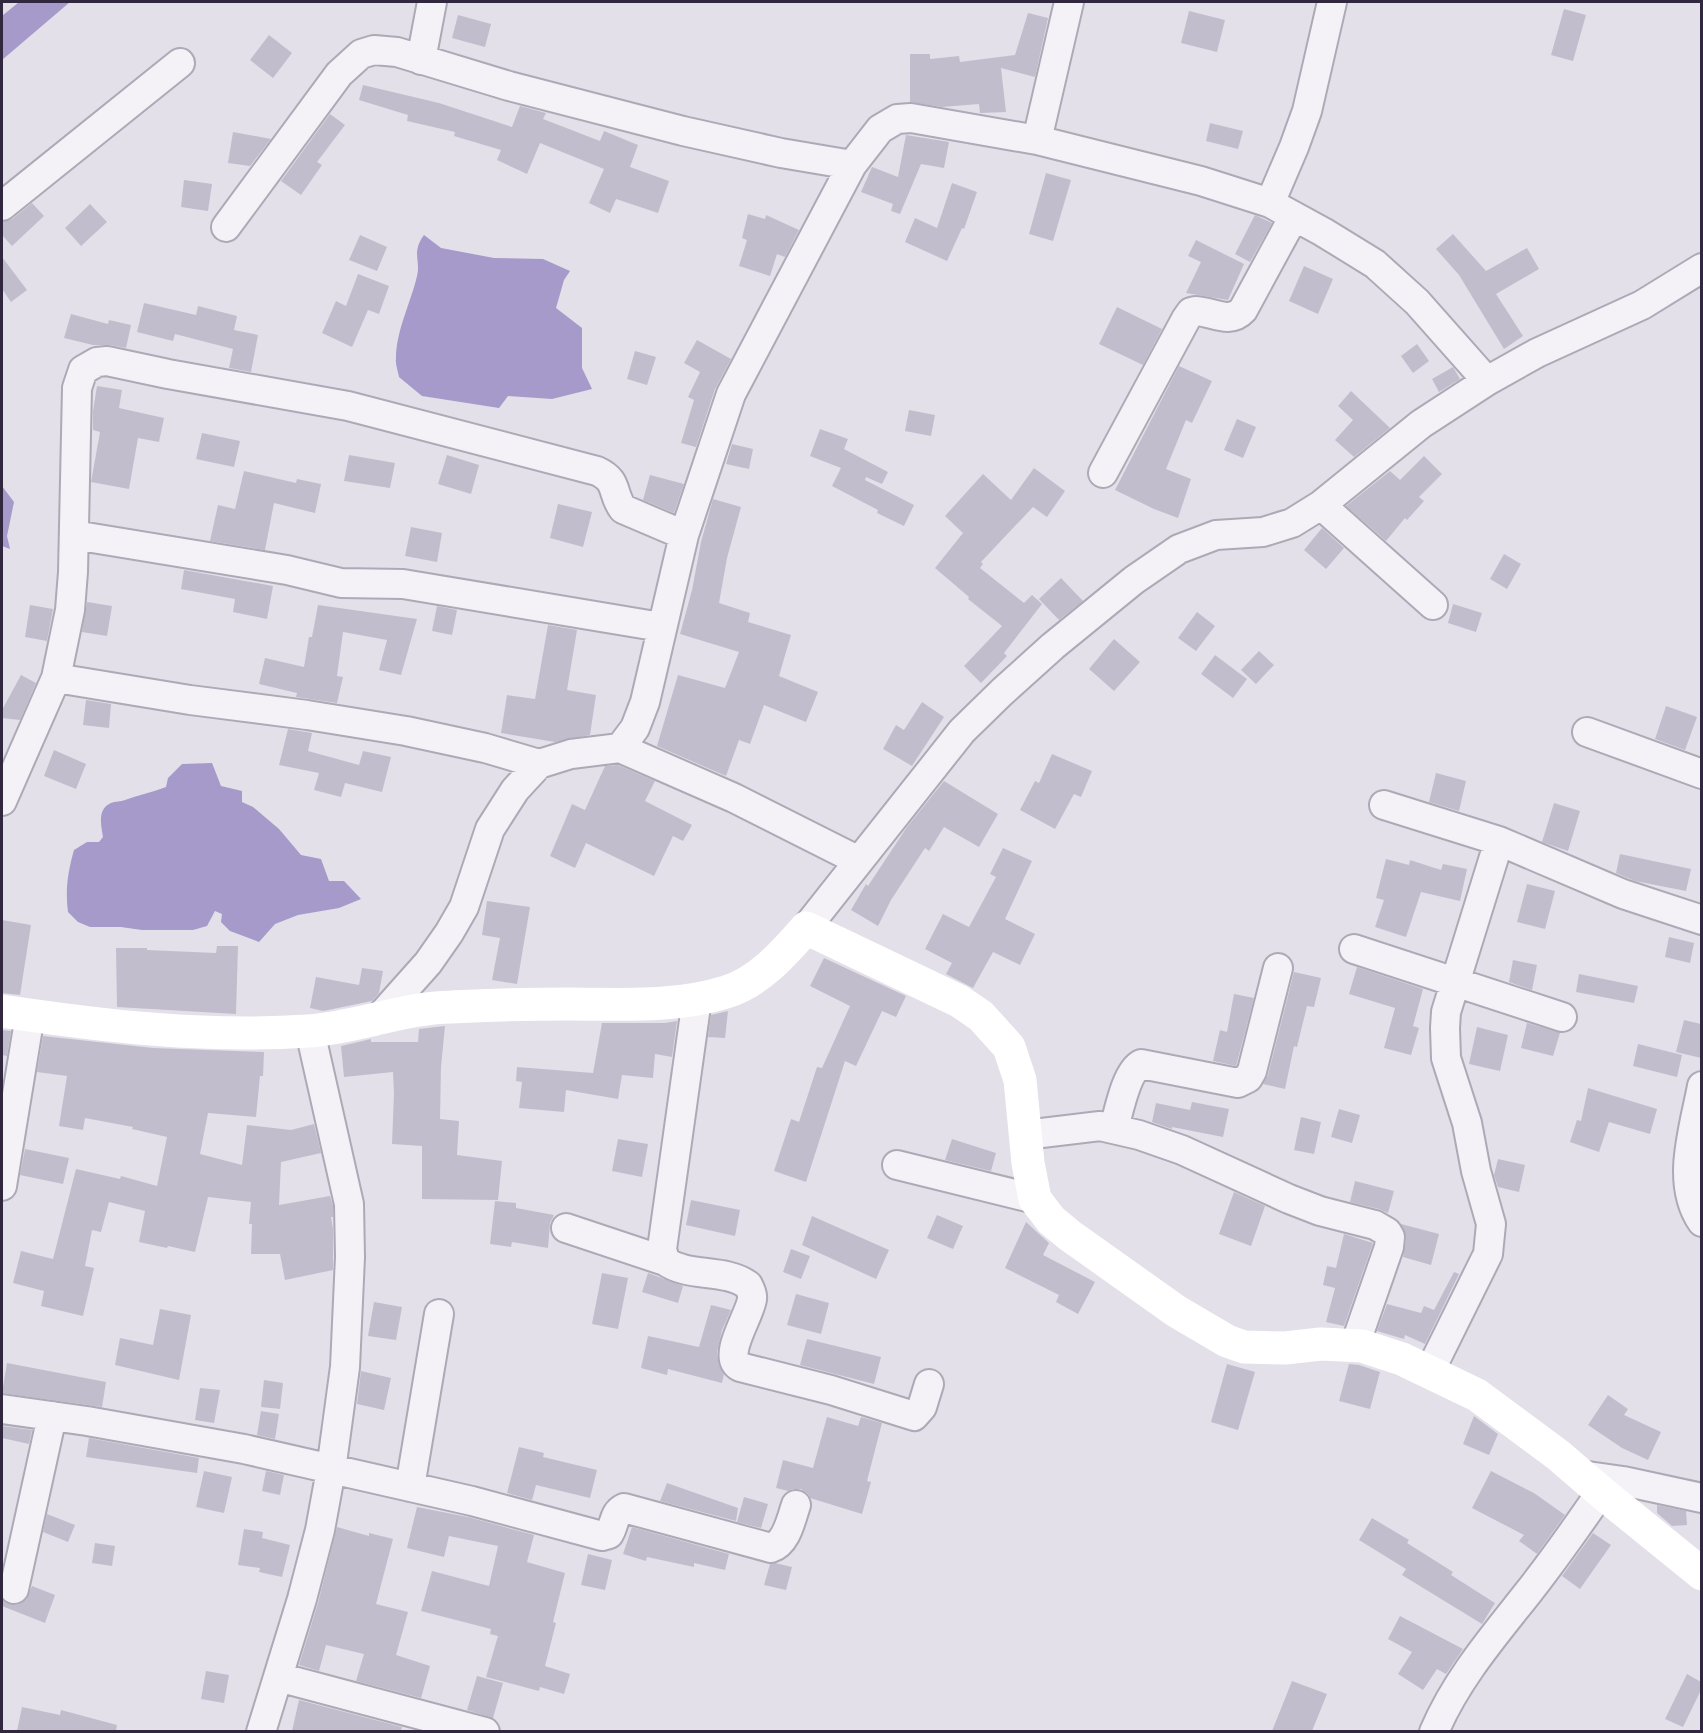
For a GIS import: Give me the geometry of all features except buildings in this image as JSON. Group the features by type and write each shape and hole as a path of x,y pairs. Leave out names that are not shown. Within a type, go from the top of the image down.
{"street":[{"path":"422,60 432,2"},
{"path":"1038,140 1068,2"},
{"path":"1103,473 1191,312 1227,317 1238,315 1243,310 1282,210 1294,147 1306,111 1332,2"},
{"path":"226,227 339,74 361,54 374,50 397,52 509,86 683,131 781,153 852,165"},
{"path":"2,206 180,63"},
{"path":"621,748 635,728 645,702 684,535 730,393 852,165 880,129 897,119 911,118 1038,140 1201,181 1282,210 1375,264 1417,302 1487,381"},
{"path":"2,1186 16,1013 75,1022 189,1032 310,1031 441,1007 564,1004 650,1005 697,999 728,992 754,978 778,959 806,928 962,731 1053,646 1126,586 1179,549 1216,535 1263,532 1292,523 1321,504 1421,423 1487,381 1537,353 1642,305 1701,268"},
{"path":"2,801 56,678 70,610 77,388 83,370 90,364 107,361 348,406 597,471 612,481 619,504 623,509 684,535"},
{"path":"1321,504 1433,605"},
{"path":"74,535 287,570 340,583 403,584 661,627"},
{"path":"56,678 190,700 406,730 485,748 539,764"},
{"path":"1587,732 1701,774"},
{"path":"378,1019 428,963 449,933 464,907 490,830 515,790 539,764 571,754 621,748 734,798 859,861"},
{"path":"1384,806 1499,841 1623,894 1701,920"},
{"path":"1430,1371 1488,1254 1491,1235 1491,1224 1476,1171 1467,1123 1446,1058 1446,1011 1499,841"},
{"path":"806,928 959,1000 988,1023 1009,1047 1020,1080 1030,1181 1035,1199 1051,1220 1069,1234 1176,1311 1227,1341 1244,1347 1285,1348 1321,1344 1355,1345 1382,1351 1430,1371 1485,1400 1558,1455 1701,1574"},
{"path":"1354,949 1562,1017"},
{"path":"1114,1128 1130,1077 1136,1066 1141,1064 1238,1083 1248,1078 1252,1071 1278,968"},
{"path":"665,1261 662,1249 697,999"},
{"path":"261,1731 318,1540 331,1470 345,1367 351,1228 347,1194 310,1031"},
{"path":"1701,1086 1689,1157 1688,1182 1692,1204 1701,1222"},
{"path":"1025,1135 1088,1126 1114,1128 1182,1150 1288,1199 1375,1226 1387,1232 1390,1237 1389,1247 1355,1345"},
{"path":"897,1165 1035,1199"},
{"path":"566,1228 677,1267 736,1279 748,1285 752,1299 734,1348 733,1358 735,1364 740,1367 831,1390 914,1416 922,1407 929,1384"},
{"path":"410,1487 439,1314"},
{"path":"2,1408 244,1449 472,1501 602,1536 609,1534 615,1517 624,1508 771,1548 780,1544 796,1505"},
{"path":"14,1589 52,1416"},
{"path":"1591,1484 1623,1481 1701,1498"},
{"path":"1434,1731 1453,1693 1477,1659 1562,1550 1591,1484"},
{"path":"278,1677 485,1731"}],"shaded area":[{"path":"19,2 70,2 2,60 2,16"},
{"path":"424,235 441,248 494,258 543,259 570,271 564,280 556,308 582,328 582,368 592,389 552,399 508,396 499,408 422,396 399,377 396,365 398,337 417,276 417,252"},
{"path":"2,486 14,502 7,536 10,549 2,546"},
{"path":"212,763 221,786 242,791 242,802 253,807 279,829 301,855 321,859 329,881 344,881 361,899 339,908 298,915 275,924 259,942 230,931 221,922 222,914 215,911 207,926 193,930 90,927 78,922 68,912 67,888 70,865 74,850 87,842 99,842 103,837 101,818 104,809 113,802 166,787 168,778 182,764"}]}
